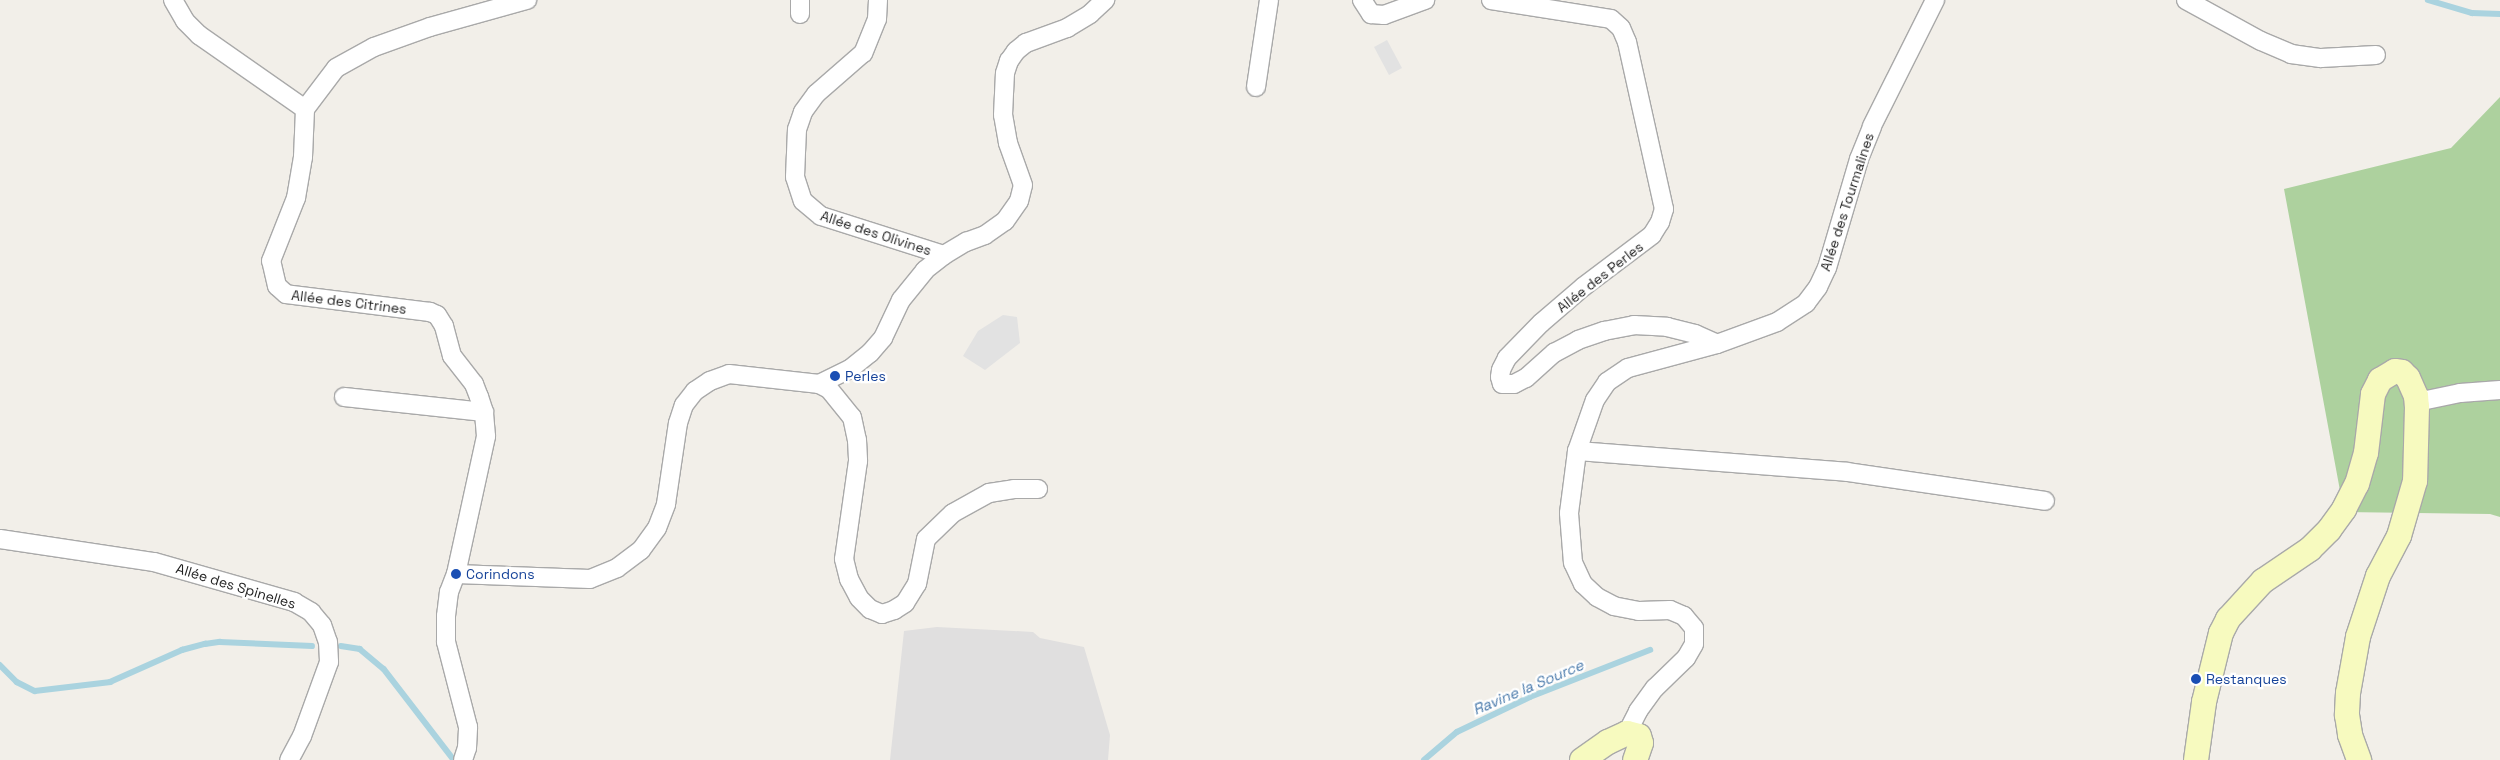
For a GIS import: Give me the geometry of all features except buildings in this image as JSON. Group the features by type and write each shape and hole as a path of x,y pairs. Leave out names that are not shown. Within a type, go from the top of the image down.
{"main road":[{"path":"2196,760 2204,702 2221,633 2228,619 2262,581 2310,549 2329,530 2344,509 2362,469 2366,453 2373,394 2380,380 2388,373 2402,372 2412,386 2416,402 2415,481 2399,536 2378,576 2358,637 2348,692 2350,735 2360,760"},
{"path":"1582,760 1608,742 1627,733 1639,736 1641,743 1635,760"}],"street":[{"path":"173,0 185,20 199,35 305,109 336,68 374,47 430,27 489,9 527,0"},
{"name":"Allée des Olivines","path":"878,0 877,19 863,53 816,94 803,112 797,128 796,177 803,201 821,216 944,255"},
{"path":"819,384 850,369 870,353 883,338 901,300 925,270 944,255 966,242 985,235 1005,221 1019,201 1023,185 1008,143 1003,115 1004,72 1016,51 1026,43 1067,28 1090,14 1105,0"},
{"path":"1256,87 1270,0"},
{"path":"1362,0 1371,14 1384,15 1425,0"},
{"name":"Allée des Perles","path":"1491,0 1522,2 1611,19 1621,28 1627,42 1664,209 1660,222 1652,235 1583,287 1541,323 1507,358 1501,370 1502,384 1514,384 1526,378 1554,353 1578,340 1604,331 1634,325 1667,327 1695,334 1717,344"},
{"name":"Allée des Tourmalines","path":"1627,733 1638,711 1655,688 1686,658 1694,644 1694,628 1684,616 1670,610 1639,610 1614,606 1596,597 1583,584 1573,562 1569,513 1577,451 1595,400 1608,382 1628,368 1717,344 1777,322 1792,314 1806,303 1818,288 1827,268 1859,159 1872,126 1934,0"},
{"path":"2186,0 2261,41 2291,54 2321,58 2349,58 2376,55"},
{"name":"Allée des Citrines","path":"305,109 303,157 296,198 272,261 278,286 286,294 296,297 430,312 436,315 444,326 452,356 474,384 484,412 486,436 482,462 469,506 456,574 449,592 446,642 468,727 467,748 463,760"},
{"path":"456,574 590,578 617,568 641,550 657,528 666,504 678,423 684,405 695,391 710,381 729,374 819,384 829,389 852,417 858,440 858,461 844,559 852,585 859,598 870,609 882,614 894,610 905,603 916,584 926,539 953,513 989,493 1014,488 1038,489"},
{"path":"2416,402 2460,393 2500,390"},
{"path":"344,397 484,412"},
{"path":"1577,451 1847,472 2045,501"},
{"name":"Allée des Spinelles","path":"0,539 154,562 294,602 311,612 322,625 328,642 329,662 302,736 289,760"}],"shaded area":[{"path":"1387,40 1402,68 1389,75 1374,47"},
{"path":"1003,315 1017,317 1020,343 985,370 963,356 978,331"},
{"path":"937,627 1033,632 1040,638 1084,647 1110,735 1108,760 890,760 904,631"}],"green space":[{"path":"2500,97 2500,517 2490,514 2344,512 2284,189 2451,148"}],"waterway":[{"path":"2428,0 2472,13 2500,14"},
{"name":"Ravine la Source","path":"0,665 17,682 35,691 110,682 182,650 205,644 220,642 312,646"},
{"name":"Ravine la Source","path":"341,646 360,649 384,669 454,760"},
{"name":"Ravine la Source","path":"1424,760 1457,732 1530,697 1650,650"}],"place":[{"name":"Perles","path":"835,376"},
{"name":"Corindons","path":"456,574"},
{"name":"Restanques","path":"2196,679"}]}
